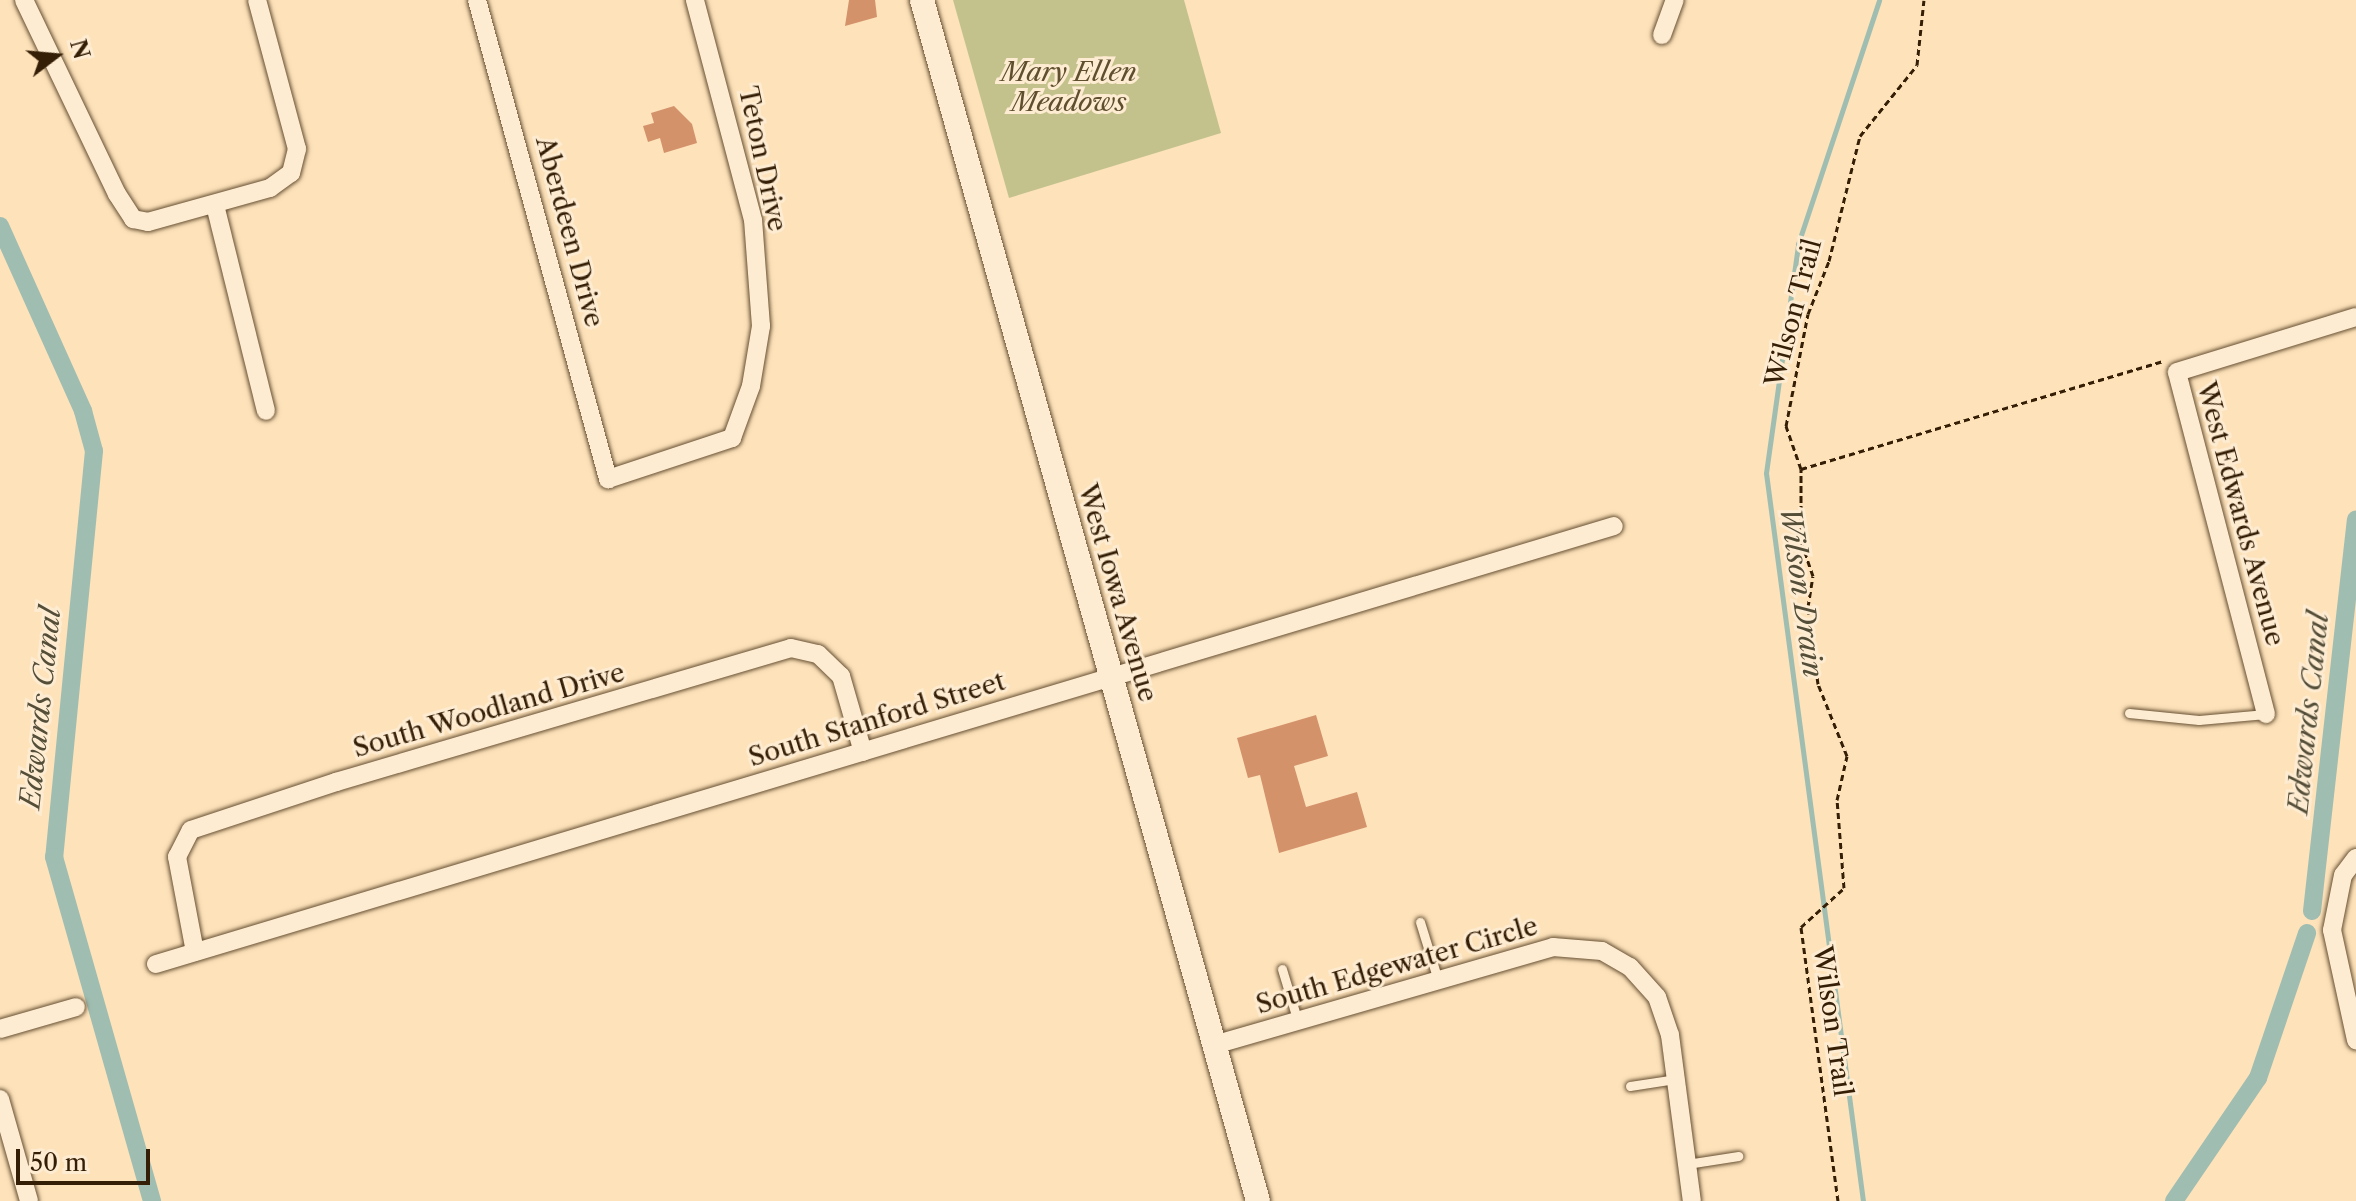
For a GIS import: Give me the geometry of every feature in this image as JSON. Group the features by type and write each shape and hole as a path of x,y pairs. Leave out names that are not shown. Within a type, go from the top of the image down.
{"street":[{"path":"24,0 133,219 148,222 270,188 291,173 297,149 257,0"},
{"name":"Aberdeen Drive","path":"477,0 608,479"},
{"name":"Teton Drive","path":"608,479 732,438 751,386 761,326 753,220 695,0"},
{"name":"West Iowa Avenue","path":"922,0 1258,1201"},
{"path":"1662,35 1675,0"},
{"path":"215,205 266,411"},
{"path":"2177,372 2356,317"},
{"name":"West Edwards Avenue","path":"2177,372 2266,714"},
{"name":"South Stanford Street","path":"156,964 1614,526"},
{"name":"South Woodland Drive","path":"195,952 177,857 191,830 336,782 791,648 818,654 841,676 863,752"},
{"path":"2356,858 2343,875 2332,948 2356,1040"},
{"name":"South Edgewater Circle","path":"1214,1045 1553,947 1602,951 1630,967 1657,997 1676,1079 1692,1201"},
{"path":"0,1029 76,1007"},
{"path":"0,1099 29,1201"}],"lane":[{"path":"2129,713 2199,720 2266,714"},
{"path":"1420,922 1438,982"},
{"path":"1282,969 1298,1022"},
{"path":"1630,1086 1676,1079"},
{"path":"1687,1164 1738,1156"}],"path":[{"name":"Wilson Trail","path":"1838,1201 1805,921 1841,892 1837,800 1847,756 1818,684 1808,607 1813,576 1801,542 1801,469 1786,426 1808,314 1860,136 1917,65 1924,0"},
{"path":"1801,469 2149,360 2177,372"}],"green space":[{"name":"Mary Ellen Meadows","path":"953,0 1184,0 1221,133 1009,198"}],"building":[{"path":"849,0 875,0 877,17 845,26"},
{"path":"674,106 692,124 697,143 664,153 660,138 648,142 643,126 654,123 651,113"},
{"path":"1316,715 1328,756 1294,766 1306,807 1357,792 1367,827 1279,853 1260,775 1248,778 1237,738"}],"waterway":[{"name":"Wilson Drain","path":"1863,1201 1766,473 1798,244 1879,0"},
{"name":"Edwards Canal","path":"0,226 83,411 94,451 54,857 152,1201"},
{"name":"Edwards Canal","path":"2312,911 2356,519"},
{"name":"Edwards Canal","path":"2174,1201 2258,1078 2307,933"}]}
